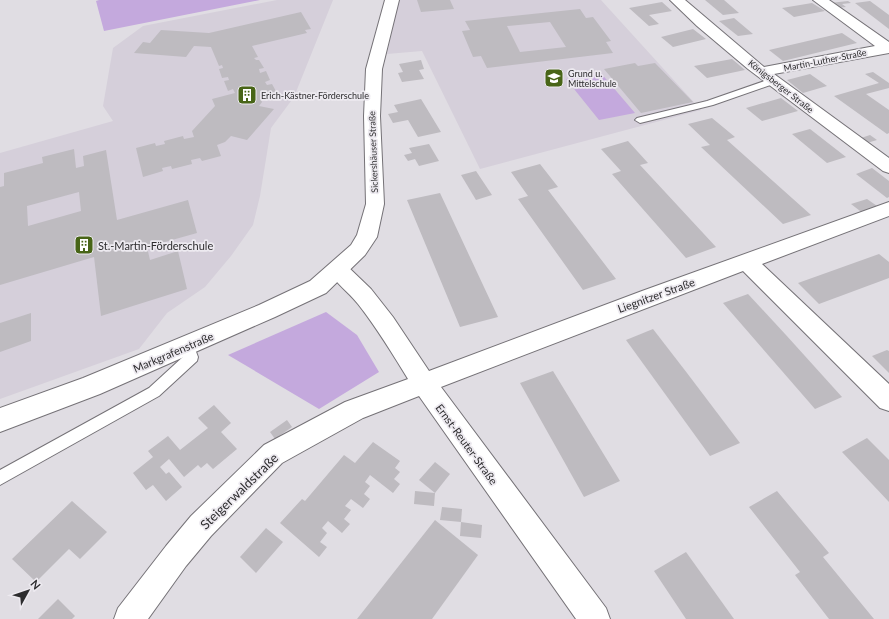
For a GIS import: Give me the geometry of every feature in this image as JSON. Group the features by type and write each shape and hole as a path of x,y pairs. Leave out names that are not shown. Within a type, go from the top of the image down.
{"street":[{"name":"Sickershäuser Straße","path":"338,270 358,250 367,237 375,204 372,116 374,68 392,0"},
{"name":"Königsberger Straße","path":"677,0 699,21 767,77 889,167"},
{"path":"820,0 888,48"},
{"name":"Martin-Luther-Straße","path":"767,77 888,48"},
{"name":"Liegnitzer Straße","path":"424,382 889,209"},
{"path":"746,262 889,400"},
{"name":"Markgrafenstraße","path":"0,420 91,386 267,311 318,287 338,270"},
{"name":"Ernst-Reuter-Straße","path":"338,270 350,279 366,297 424,382 558,570 595,619"},
{"name":"Steigerwaldstraße","path":"129,619 176,556 201,526 273,454 354,410 424,382"}],"lane":[{"path":"640,120 710,103 767,77"},
{"path":"0,478 154,392 192,357 188,345"}],"shaded area":[{"path":"260,0 104,31 96,1"},
{"path":"277,0 333,0 294,97 271,128 260,196 253,225 231,256 205,287 167,313 139,349 0,399 0,153 113,121 103,106 113,48 143,26"},
{"name":"Grund u. Mittelschule","path":"399,0 601,0 701,110 480,169 422,51 387,54"},
{"path":"600,72 635,113 599,120 566,79"},
{"path":"326,312 357,335 379,372 319,409 228,355"}],"building":[{"path":"417,0 450,0 454,9 421,12"},
{"path":"705,0 724,0 739,13 723,15"},
{"path":"848,1 851,3 842,4 846,7 837,8 830,3"},
{"path":"870,1 889,15 889,29 855,3"},
{"path":"662,2 672,11 649,15 659,24 649,26 629,8"},
{"path":"812,3 825,11 794,17 782,8"},
{"path":"580,9 586,18 593,17 611,41 606,42 613,53 487,68 481,56 473,57 462,31 470,30 465,21","holes":["550,22 566,47 520,52 507,26"]},
{"name":"Erich-Kästner-Förderschule","path":"301,12 311,29 305,30 307,33 252,46 258,57 254,58 259,60 264,68 259,69 260,73 266,71 270,80 265,82 267,85 272,84 277,93 260,98 262,102 259,106 274,109 247,140 231,136 225,142 217,145 221,156 202,161 200,158 191,160 192,164 172,169 171,166 162,168 163,171 143,177 136,148 155,143 156,146 165,144 164,141 183,136 184,139 194,137 192,131 215,106 212,99 235,93 233,89 228,91 224,81 229,80 228,77 222,78 219,69 223,68 222,65 219,66 211,47 194,46 186,57 134,53 143,42 150,43 161,30 209,33"},
{"path":"734,18 753,34 738,36 719,21"},
{"path":"693,29 706,39 673,47 661,37"},
{"path":"842,33 857,43 783,61 769,50"},
{"path":"732,59 745,70 707,78 694,66"},
{"path":"421,60 424,69 419,70 424,79 402,82 398,73 403,72 399,64"},
{"path":"635,63 638,66 655,63 693,102 641,113 604,69"},
{"path":"873,72 889,83 889,88 866,94 889,110 889,133 887,134 834,96 879,83 865,74"},
{"path":"810,74 827,86 803,93 787,80"},
{"path":"781,98 798,111 762,121 746,108"},
{"path":"421,99 441,132 418,137 408,120 393,123 388,114 398,112 394,105"},
{"path":"712,118 735,137 727,140 811,215 783,224 701,147 710,145 688,124"},
{"path":"810,129 846,157 827,163 792,134"},
{"path":"870,135 877,140 867,143 861,138"},
{"path":"628,141 648,163 640,165 716,247 686,258 612,174 621,171 601,149"},
{"path":"429,144 439,161 419,166 415,159 408,161 404,155 412,153 409,148"},
{"path":"74,149 76,168 84,166 83,156 106,150 117,220 188,200 197,233 147,247 150,260 178,251 187,289 101,316 94,257 0,285 0,187 4,186 4,173 43,163 42,157","holes":["79,192 81,211 28,226 27,206"]},
{"path":"540,164 558,187 548,190 616,279 583,290 518,199 528,196 511,172"},
{"path":"872,168 889,181 889,197 887,198 856,174"},
{"path":"476,171 492,195 476,200 461,175"},
{"path":"440,193 498,317 460,327 407,200"},
{"path":"867,199 880,208 864,214 851,204"},
{"path":"879,254 889,262 889,278 819,304 798,283"},
{"path":"748,294 842,397 815,409 723,303"},
{"path":"31,313 31,341 0,352 0,323"},
{"path":"653,329 740,443 710,456 626,340"},
{"path":"887,350 889,351 889,373 872,356"},
{"path":"553,371 620,481 584,497 520,383"},
{"path":"214,405 231,423 221,432 237,449 213,469 207,463 201,468 198,465 184,477 169,459 160,467 166,474 169,472 182,487 166,501 153,485 146,490 133,473 153,457 148,451 168,436 180,450 208,428 198,418"},
{"path":"287,420 292,427 275,439 270,432"},
{"path":"867,438 889,460 889,502 842,452"},
{"path":"373,442 400,461 395,468 400,472 394,479 400,484 393,493 370,475 365,482 370,486 364,494 370,499 363,508 351,499 345,506 351,510 344,519 350,524 342,533 328,521 322,528 327,533 320,542 327,547 319,557 280,523 302,499 305,501 344,455 355,463"},
{"path":"435,462 450,474 435,493 419,480"},
{"path":"415,491 435,493 434,506 414,504"},
{"path":"777,491 829,553 823,557 874,619 829,619 795,575 800,572 749,507"},
{"path":"72,501 107,532 80,559 69,549 36,582 12,559"},
{"path":"442,507 462,509 461,522 440,520"},
{"path":"435,520 478,555 432,619 357,619"},
{"path":"461,522 482,525 481,538 460,536"},
{"path":"266,528 283,542 256,573 240,557"},
{"path":"686,552 734,619 686,619 654,571"},
{"path":"58,599 75,616 72,619 38,619"}],"place":[{"name":"Grund u. Mittelschule","path":"554,78"},
{"name":"Erich-Kästner-Förderschule","path":"247,95"},
{"name":"St.-Martin-Förderschule","path":"84,245"}]}
